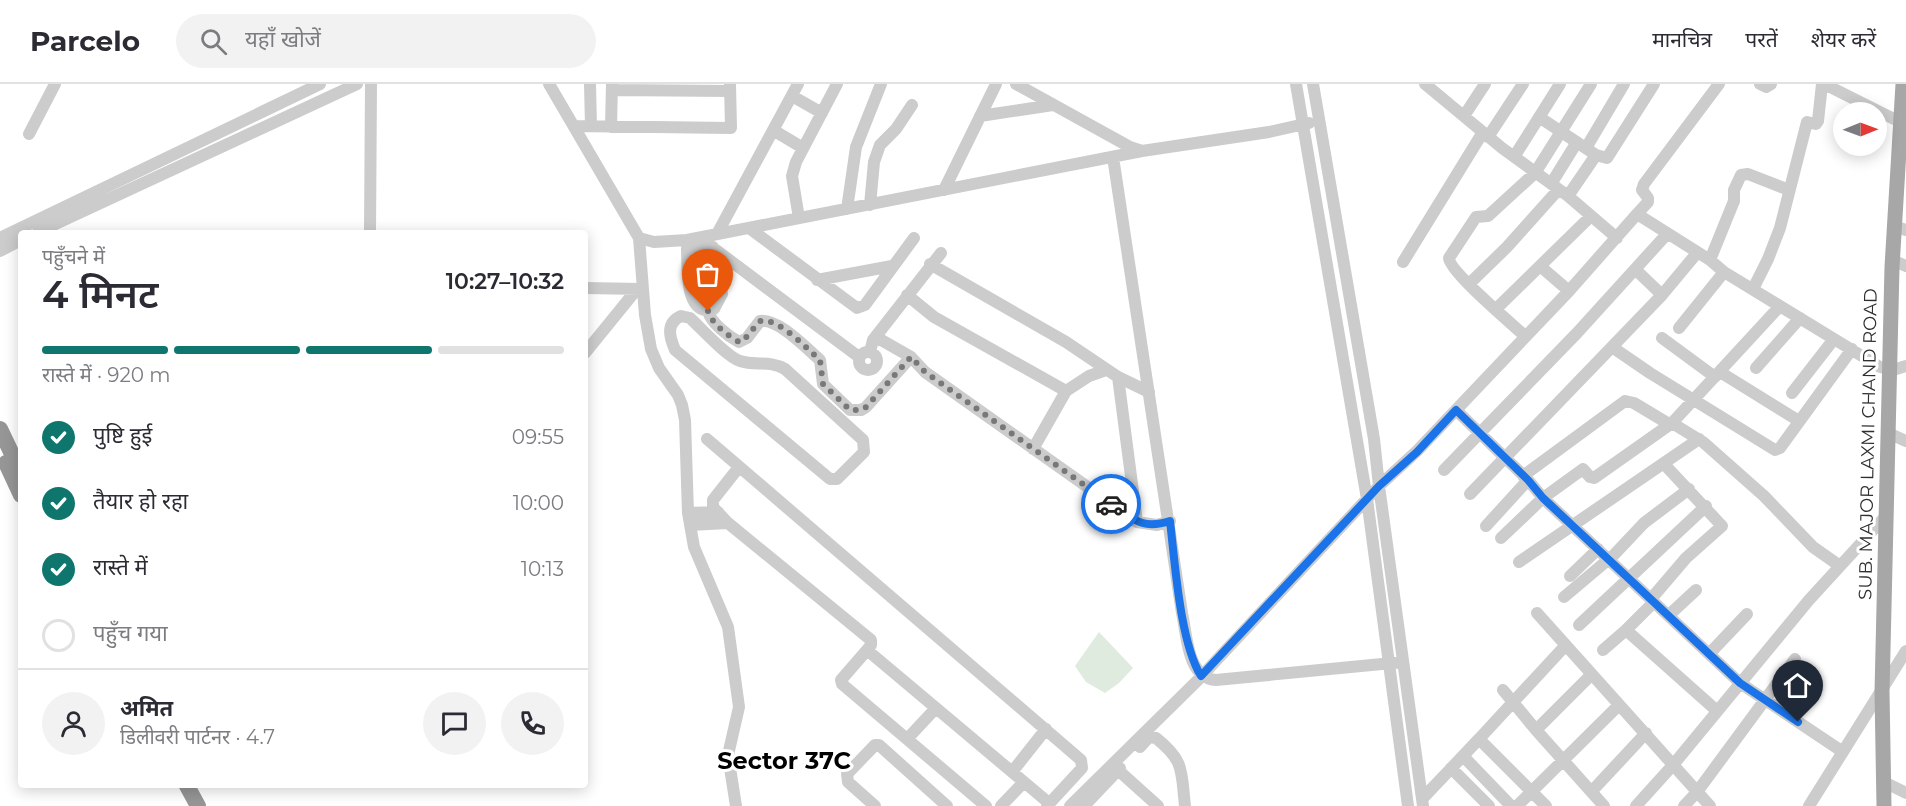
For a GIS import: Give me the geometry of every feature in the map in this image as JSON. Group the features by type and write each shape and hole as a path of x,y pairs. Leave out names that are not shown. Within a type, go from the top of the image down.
{"highway":[{"path":"0,429 18,467"},
{"path":"0,452 18,489"},
{"path":"176,788 186,806"},
{"path":"188,788 198,806"}],"main road":[{"name":"SUB. MAJOR LAXMI CHAND ROAD","path":"1884,806 1882,692 1889,370 1899,263 1903,140 1900,122 1903,84"}],"street":[{"path":"29,134 55,84"},
{"path":"0,238 320,84"},
{"path":"42,230 357,84"},
{"path":"370,230 371,84"},
{"path":"549,84 639,238 640,289 648,334 659,368 682,405 686,427 689,519 694,548 728,627 739,707 728,755 736,806"},
{"path":"590,84 591,126"},
{"path":"707,243 722,294 714,309 708,311 699,308 691,299 687,249 707,243 717,234 798,84"},
{"path":"799,218 792,176 796,162 837,84"},
{"path":"847,209 854,156 861,132 881,84"},
{"path":"944,190 996,84"},
{"path":"1016,84 1130,147 1142,151"},
{"path":"1296,84 1366,499 1408,806"},
{"path":"1313,84 1366,387 1423,802"},
{"path":"1425,84 1617,238"},
{"path":"1464,116 1485,84"},
{"path":"1403,262 1486,135 1523,84"},
{"path":"1514,157 1560,84"},
{"path":"1525,336 1449,264 1449,256 1476,217 1488,216 1535,173 1591,84"},
{"path":"1469,284 1559,190 1624,84"},
{"path":"1539,117 1586,148 1603,158 1608,158 1654,84"},
{"path":"1070,806 1201,676 1366,499 1417,452 1617,238 1648,202 1642,190 1644,184 1719,84"},
{"path":"1760,84 1768,87 1771,84"},
{"path":"1753,289 1768,260 1780,228 1807,122 1816,124 1818,121 1823,84 1900,122"},
{"path":"574,126 591,126 611,127 731,129 730,88 612,87 611,127"},
{"path":"792,96 822,112"},
{"path":"870,205 874,162 883,140 896,129 912,105"},
{"path":"980,116 1053,105"},
{"path":"717,234 1142,151 1319,121"},
{"path":"773,130 804,148"},
{"path":"1559,190 1586,148"},
{"path":"854,156 874,162"},
{"path":"1113,157 1170,521 1182,613 1194,664 1201,676 1216,681 1403,662"},
{"path":"1710,260 1734,201 1734,190 1741,175 1748,174 1789,190"},
{"path":"1636,214 1710,260 1724,272 1880,367 1889,370 1906,366"},
{"path":"1496,309 1591,216"},
{"path":"749,228 817,280 852,305 861,308 914,238"},
{"path":"1444,470 1668,234"},
{"path":"639,238 654,242 707,243 865,354 930,264 941,253"},
{"path":"0,251 18,242"},
{"path":"1470,494 1662,295 1697,253"},
{"path":"930,264 1057,337 1106,370 1149,393"},
{"path":"817,280 892,266"},
{"path":"1540,266 1569,291"},
{"path":"1636,270 1662,295"},
{"path":"1679,328 1724,272"},
{"path":"588,288 640,289"},
{"path":"588,349 640,289"},
{"path":"907,295 934,317 1066,391"},
{"path":"1501,538 1543,498 1583,469 1594,478 1671,423 1780,306"},
{"path":"708,311 709,317 739,342 743,341 760,321 771,321 780,326 820,360 823,384 850,410 861,410 866,407 911,357"},
{"path":"677,317 690,318 733,358 746,362 771,363 785,369 863,440 864,452 837,479 830,479 675,350 670,333 677,317"},
{"path":"1756,368 1800,318"},
{"path":"648,334 670,333"},
{"path":"876,337 911,357 925,372 1137,522 1157,525 1170,521"},
{"path":"1662,338 1799,421"},
{"path":"1792,393 1834,339"},
{"path":"1612,347 1773,449 1778,449 1852,349"},
{"path":"1033,449 1066,391 1089,376 1106,370"},
{"path":"1118,377 1137,522"},
{"path":"1486,526 1526,478 1625,401 1634,403 1700,439 1764,496 1813,547 1840,567"},
{"path":"1456,410 1526,478 1543,498 1740,683 1843,752"},
{"path":"1888,433 1906,441"},
{"path":"707,439 1046,729 1081,760 1082,766 1048,805 1024,782 867,650"},
{"path":"1519,562 1700,439"},
{"path":"1603,650 1626,630 1686,558 1722,524 1664,464"},
{"path":"740,467 713,500 713,507 728,523 871,640 871,645 841,682 987,806"},
{"path":"1564,597 1609,559 1644,523 1689,489"},
{"path":"1579,624 1706,506"},
{"path":"689,519 717,512"},
{"path":"1636,806 1673,765 1716,710 1809,600 1886,517"},
{"path":"689,519 728,523"},
{"path":"1570,576 1598,549"},
{"path":"1669,615 1696,590"},
{"path":"1537,613 1564,646 1646,733 1710,806"},
{"path":"1710,653 1747,614"},
{"path":"1626,630 1716,710"},
{"path":"1423,802 1512,700 1564,646"},
{"path":"1809,806 1906,651"},
{"path":"1684,806 1697,792 1795,659"},
{"path":"1536,730 1591,675"},
{"path":"1503,690 1604,806"},
{"path":"1517,806 1618,705"},
{"path":"908,738 936,708"},
{"path":"1012,772 1046,729"},
{"path":"1592,791 1646,733"},
{"path":"1084,806 1149,738 1156,738 1177,758 1185,806"},
{"path":"1479,739 1546,806"},
{"path":"875,806 848,782 847,774 875,745 879,745 947,806"},
{"path":"1463,756 1511,806"},
{"path":"1451,768 1489,806"},
{"path":"1118,770 1158,806"},
{"path":"1001,806 1024,782"},
{"path":"1884,782 1906,793"}],"green space":[{"path":"1099,632 1133,668 1119,683 1105,693 1086,682 1075,666"}],"way so far":[{"path":"708,311 709,317 739,342 747,338 760,321 771,321 780,326 820,360 823,384 850,410 861,410 866,407 911,357 925,372 1111,504"}],"district":[{"name":"Sector 37C","path":"784,761"}],"route":[{"path":"1111,504 1137,522 1157,525 1170,521 1182,613 1194,664 1201,676 1379,486 1417,452 1456,410 1528,480 1543,498 1740,683 1798,722"}]}
